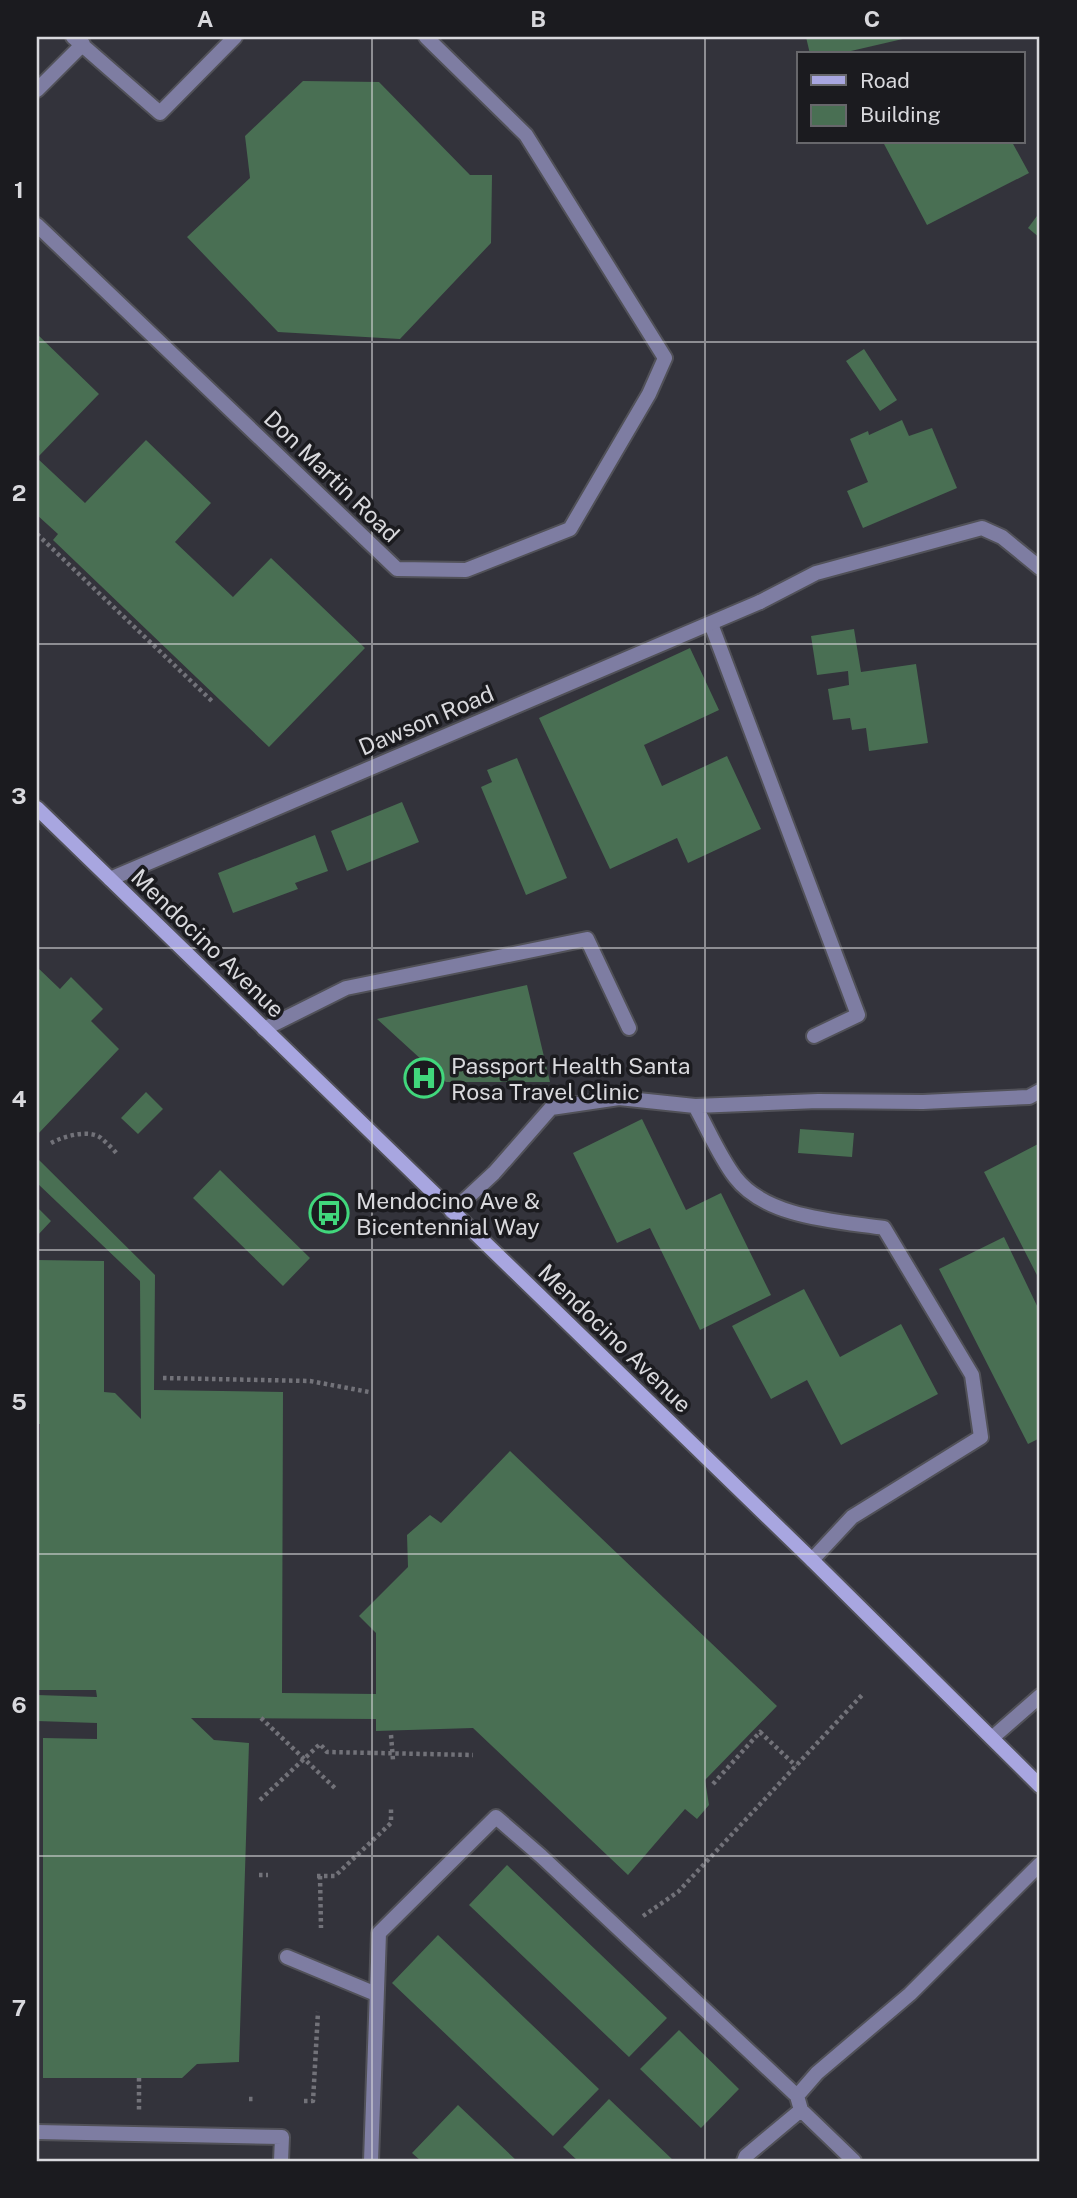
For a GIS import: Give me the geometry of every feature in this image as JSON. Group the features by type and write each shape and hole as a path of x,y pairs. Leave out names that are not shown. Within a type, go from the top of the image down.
{"main road":[{"name":"Mendocino Avenue","path":"37,808 812,1560 1040,1786"}],"street":[{"path":"37,90 78,40 160,113 235,37"},
{"name":"Don Martin Road","path":"37,225 397,569 466,570 570,529 649,394 665,358 526,135 426,37"},
{"name":"Dawson Road","path":"110,879 711,624 816,573 982,528 1002,537 1040,568"},
{"path":"711,624 858,1016 814,1036"},
{"path":"264,1029 346,989 587,939 629,1028"},
{"path":"452,1212 494,1173 551,1108 619,1098 695,1106 818,1101 923,1102 1029,1097 1040,1091"},
{"path":"695,1106 736,1178 768,1204 811,1217 884,1228 972,1375 981,1437 852,1517 812,1560"},
{"path":"992,1738 1040,1696"},
{"path":"371,2161 379,1933 496,1817 541,1856 738,2043 854,2161"},
{"path":"744,2161 799,2103 817,2073 910,1994 1040,1864"},
{"path":"287,1957 376,1994"},
{"path":"37,2132 282,2137 281,2161"}],"path":[{"path":"37,534 214,703"},
{"path":"51,1143 82,1134 99,1136 118,1155"},
{"path":"163,1378 310,1381 369,1392"},
{"path":"643,1916 678,1892 862,1695"},
{"path":"261,1718 337,1790"},
{"path":"713,1784 760,1732 796,1766"},
{"path":"391,1735 393,1760"},
{"path":"260,1800 320,1744 327,1752 473,1755"},
{"path":"321,1928 319,1876 335,1877 391,1823 391,1807"},
{"path":"259,1875 268,1875"},
{"path":"304,2101 313,2101 318,2012"},
{"path":"139,2078 139,2106"},
{"path":"249,2099 256,2099"}],"building":[{"path":"806,37 907,37 847,52 810,52"},
{"path":"303,81 379,82 470,175 492,175 491,243 400,339 278,332 187,237 250,178 245,136"},
{"path":"884,144 1013,144 1029,173 927,225"},
{"path":"1040,212 1040,238 1028,228"},
{"path":"37,334 99,394 37,458"},
{"path":"864,349 897,400 880,411 846,361"},
{"path":"902,420 909,436 932,428 957,488 863,528 847,491 868,482 850,439 868,431 869,435"},
{"path":"146,440 211,503 175,542 233,597 271,558 365,648 269,747 53,540 58,534 37,515 37,458 85,503"},
{"path":"854,629 861,672 916,664 928,743 869,751 866,728 852,730 850,718 833,720 828,689 849,685 848,671 817,675 811,636"},
{"path":"690,648 719,710 644,745 662,786 727,756 761,829 688,863 677,838 610,869 539,718"},
{"path":"517,758 567,878 526,895 481,787 492,782 487,770"},
{"path":"402,802 419,842 347,871 331,831"},
{"path":"315,835 328,871 295,883 298,889 233,913 218,873"},
{"path":"37,967 60,989 71,977 103,1009 91,1021 119,1049 37,1135"},
{"path":"527,985 550,1082 446,1082 377,1019"},
{"path":"146,1092 163,1109 138,1134 121,1118"},
{"path":"642,1119 686,1210 721,1193 771,1295 700,1330 650,1228 617,1243 573,1153"},
{"path":"800,1129 854,1133 852,1157 798,1153"},
{"path":"1040,1143 1040,1281 984,1172"},
{"path":"37,1158 155,1275 154,1390 283,1392 282,1693 376,1694 376,1633 359,1616 408,1567 407,1535 430,1515 441,1523 510,1451 777,1706 705,1780 709,1805 697,1819 685,1809 628,1875 473,1728 376,1731 376,1719 191,1718 214,1740 249,1743 239,2062 197,2064 182,2078 43,2078 43,1738 97,1739 97,1723 37,1721 37,1695 97,1697 96,1690 37,1690 40,1424 37,1424 37,1260 104,1261 104,1392 115,1393 141,1419 140,1281 37,1183"},
{"path":"220,1170 310,1258 283,1286 193,1198"},
{"path":"37,1207 51,1221 37,1236"},
{"path":"1004,1237 1040,1312 1040,1438 1028,1444 939,1269"},
{"path":"804,1289 840,1357 901,1324 938,1394 841,1445 807,1380 771,1399 732,1326"},
{"path":"507,1865 667,2018 629,2057 469,1905"},
{"path":"438,1935 599,2089 553,2136 392,1983"},
{"path":"679,2030 739,2089 701,2128 640,2069"},
{"path":"609,2099 674,2161 578,2161 563,2147"},
{"path":"458,2105 517,2161 421,2161 412,2153"}],"place":[{"name":"Passport Health Santa Rosa Travel Clinic","path":"424,1078"},
{"name":"Mendocino Ave & Bicentennial Way","path":"329,1213"}]}
